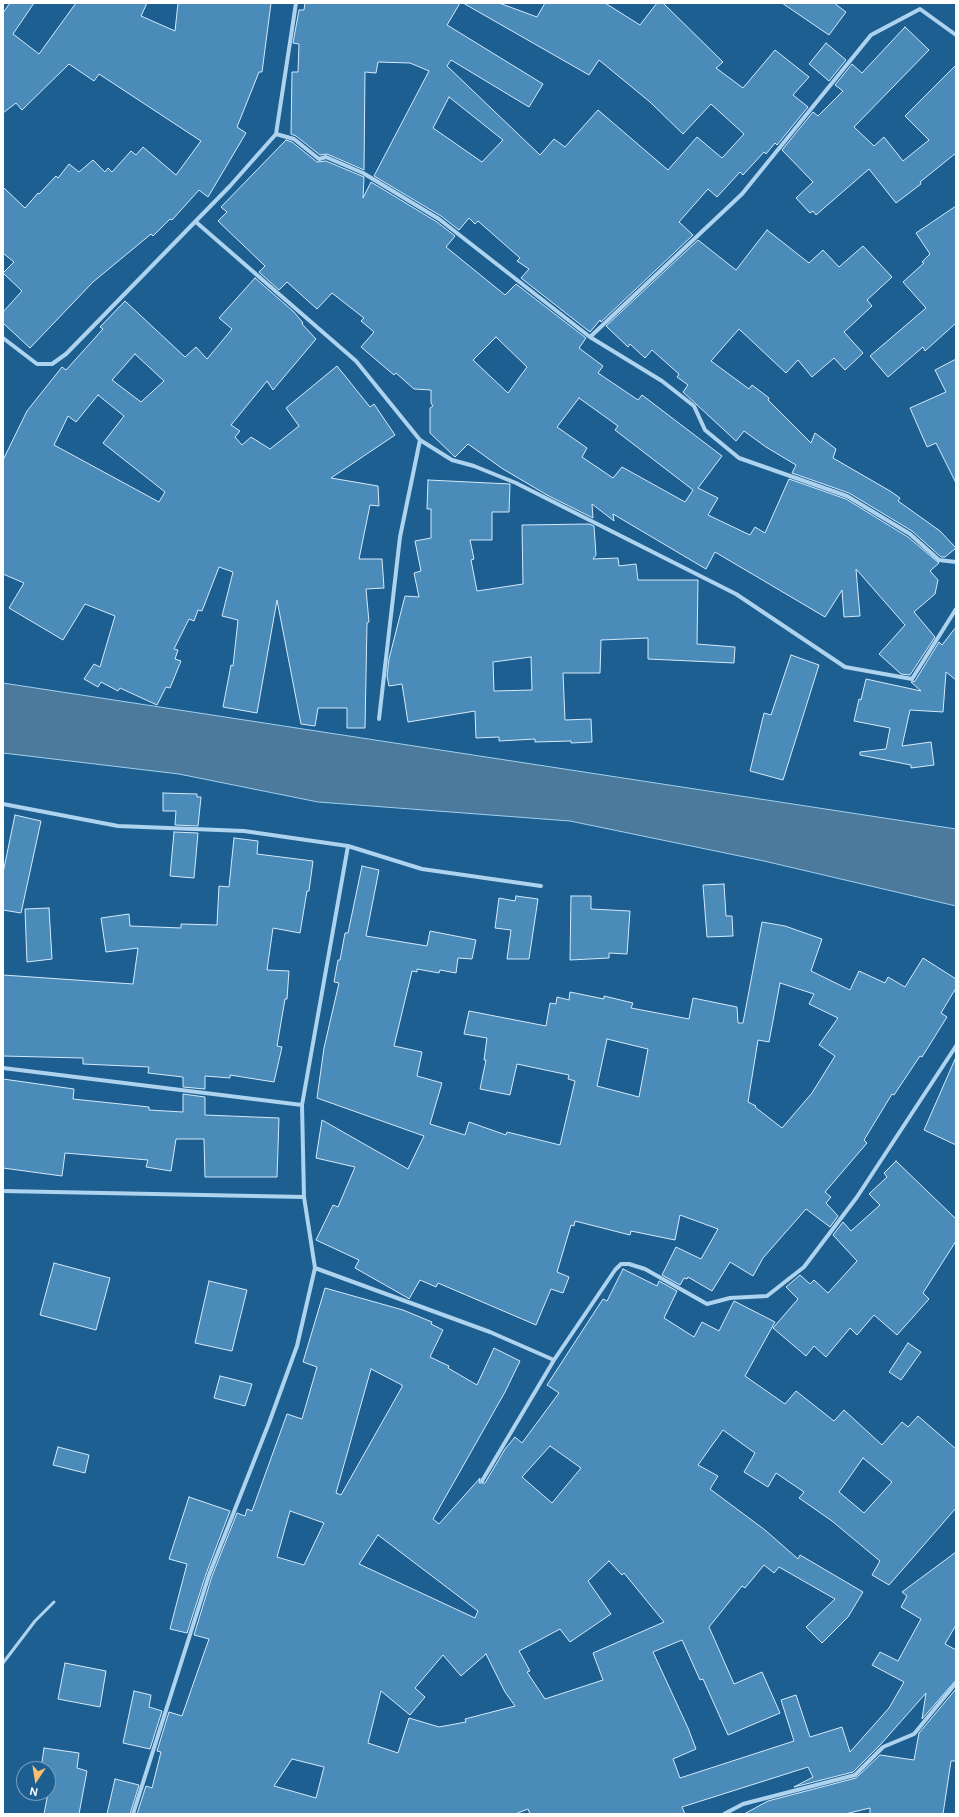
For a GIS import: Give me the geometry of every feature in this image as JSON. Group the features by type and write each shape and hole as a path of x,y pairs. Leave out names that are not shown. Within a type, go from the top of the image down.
{"street":[{"path":"3,338 37,364 52,364 66,354 196,222 276,134 296,3"},
{"path":"590,338 742,194 871,35 920,9 956,35"},
{"path":"276,134 294,139 319,159 326,157 363,173 439,219 590,338 662,382 694,406 705,430 739,458 848,496 910,534 939,560 956,562"},
{"path":"196,222 356,361 420,440 452,460 474,466 516,483 736,594 845,667 912,679 956,610"},
{"path":"379,719 400,537 420,440"},
{"path":"3,804 118,826 244,831 348,846 422,869 542,886"},
{"path":"133,1814 209,1575 269,1423 297,1346 315,1268 304,1197 302,1105 348,846"},
{"path":"482,1481 554,1360 621,1264 629,1264 645,1269 707,1304 730,1298 767,1296 804,1267 857,1197 956,1046"},
{"path":"3,1068 302,1105"},
{"path":"3,1191 304,1197"},
{"path":"315,1268 490,1332 554,1360"},
{"path":"724,1814 743,1804 855,1775 883,1747 914,1734 956,1683"}],"lane":[{"path":"3,1663 35,1621 54,1602"}],"water":[{"path":"3,683 956,829 956,906 764,861 570,821 318,802 179,774 3,753"}],"building":[{"path":"10,3 34,3 13,34 39,54 76,3 147,3 141,16 175,31 178,3 271,3 262,72 259,72 237,127 246,133 208,197 199,190 172,220 170,219 153,236 151,234 93,282 30,348 3,323 3,312 22,291 3,273 14,262 3,253 3,187 25,208 56,176 58,178 69,164 79,172 93,160 105,172 108,168 112,172 131,151 136,155 143,147 176,175 201,141 99,74 94,81 69,64 22,110 16,103 3,113 3,13"},
{"path":"305,3 460,3 447,25 543,84 529,107 451,60 447,66 540,155 554,139 565,147 598,110 668,170 697,137 722,158 744,134 711,104 683,134 650,102 599,60 589,75 463,3 499,3 537,17 545,3 605,3 640,25 657,3 663,3 723,62 716,68 743,88 775,50 809,77 793,95 808,107 777,145 775,143 766,154 764,152 743,175 740,172 717,197 708,189 679,222 693,235 601,322 600,320 590,332 521,278 529,269 517,261 520,258 478,221 475,224 469,218 459,230 441,216 374,176 429,71 410,63 378,62 376,73 365,72 364,170 327,154 320,155 296,136 291,134 292,72 298,72 299,44 293,43 299,10 304,10","holes":["449,97 503,140 482,162 433,128"]},
{"path":"782,3 834,3 846,12 829,35"},
{"path":"905,27 929,50 854,127 874,146 884,137 903,161 929,140 905,116 956,65 956,153 920,182 921,184 896,203 869,169 816,215 813,211 810,213 796,198 813,182 782,150 813,112 818,116 843,91 835,85 852,64 862,73"},
{"path":"826,43 846,60 829,81 809,64"},
{"path":"286,140 292,142 317,162 326,161 364,177 363,198 371,182 437,222 455,236 446,247 505,295 516,284 586,338 579,348 603,366 598,373 638,400 642,395 722,456 698,488 718,498 708,515 750,535 755,527 765,533 789,479 846,499 908,537 939,563 930,571 938,580 935,594 914,612 935,637 910,675 901,674 879,654 905,625 856,569 860,616 844,617 842,590 825,617 715,552 706,569 613,514 614,521 592,504 593,518 547,495 503,469 468,444 455,457 430,433 430,408 433,406 431,403 431,390 414,389 396,373 394,375 361,347 374,332 361,321 364,318 332,293 317,309 287,282 279,290 259,272 265,266 218,221 227,212 221,207","holes":["496,337 527,367 508,393 473,360","579,398 618,426 615,430 693,490 685,502 622,467 613,478 582,457 587,448 557,427"]},
{"path":"956,206 956,323 925,351 923,347 888,377 870,356 926,308 903,282 924,263 922,262 930,254 916,233"},
{"path":"767,230 809,263 823,250 839,267 863,246 892,277 867,300 872,306 844,332 863,353 845,370 834,358 812,377 798,360 786,373 739,329 711,361 749,389 752,385 769,398 768,400 811,443 815,433 836,449 833,458 890,491 900,498 898,501 940,531 956,548 945,557 941,557 912,531 849,493 792,473 796,465 766,447 744,431 736,441 683,392 688,385 677,377 679,374 652,350 645,358 630,344 628,347 606,326 698,240 736,270"},
{"path":"255,278 294,312 303,323 302,324 316,339 273,390 267,381 231,425 240,431 235,437 242,445 251,437 270,449 299,426 286,408 337,366 370,407 374,404 395,435 331,478 378,486 379,506 370,505 359,559 382,559 384,588 366,589 369,622 367,623 365,728 347,728 347,708 318,708 315,726 301,724 277,600 257,713 223,707 231,665 233,666 238,620 222,616 233,572 219,567 202,611 198,610 194,621 189,619 174,649 178,650 175,659 181,661 170,688 166,687 157,705 120,688 118,691 101,682 98,687 84,679 94,664 100,667 115,616 85,604 63,640 9,608 24,583 3,574 3,460 27,411 62,367 66,370 103,329 100,327 125,301 185,357 196,347 207,359 232,329 219,318","holes":["135,354 164,381 141,402 112,380","98,395 124,416 103,443 165,492 159,502 54,445 68,416 76,422"]},
{"path":"956,359 956,483 936,443 927,447 910,408 946,392 935,370"},
{"path":"428,480 510,484 509,512 492,512 492,540 470,540 474,559 471,560 477,591 523,584 522,525 589,524 594,526 596,555 593,559 618,558 619,566 636,564 638,580 698,580 697,644 735,647 734,663 648,659 648,638 601,640 600,673 563,673 565,720 591,719 592,742 535,742 535,739 499,741 499,737 476,738 475,711 408,722 402,684 389,686 387,676 389,659 405,596 419,597 414,573 421,571 415,541 431,538 431,509 427,509","holes":["531,657 532,690 494,691 493,662"]},
{"path":"956,627 956,680 946,672 943,712 910,710 902,746 931,742 934,765 911,768 911,765 860,755 860,752 886,749 890,728 854,721 859,699 861,700 866,679 921,691 911,682 915,681 939,642 942,645"},
{"path":"791,655 819,665 783,780 750,771 764,713 771,715"},
{"path":"163,793 197,794 197,797 201,797 198,826 175,825 176,811 163,811"},
{"path":"15,815 41,821 21,913 3,910 3,873"},
{"path":"174,832 198,833 194,878 170,876"},
{"path":"234,838 258,841 257,854 313,861 309,891 307,891 300,933 273,928 267,970 289,971 287,999 285,999 277,1046 282,1047 274,1082 230,1075 230,1078 205,1076 205,1089 183,1087 183,1077 148,1073 149,1067 83,1064 83,1058 3,1056 3,975 133,984 138,948 106,952 101,918 129,914 130,926 181,928 181,924 217,925 219,886 229,887"},
{"path":"362,866 379,870 366,936 427,946 430,931 476,940 472,959 458,958 456,973 440,970 439,973 417,969 417,972 412,971 394,1046 422,1052 417,1076 442,1083 430,1124 465,1135 469,1122 506,1135 507,1132 560,1145 575,1081 568,1079 569,1075 517,1064 510,1095 480,1089 486,1060 484,1060 487,1038 464,1034 469,1011 546,1026 550,1003 556,1004 557,997 569,1000 570,992 604,999 604,996 633,1003 631,1008 689,1019 693,998 737,1007 738,1023 743,1023 762,922 785,926 822,939 811,971 850,990 859,971 885,983 888,977 905,987 923,958 956,979 956,988 941,1013 947,1017 922,1057 920,1056 894,1095 892,1094 864,1140 867,1143 825,1192 831,1197 826,1203 838,1216 830,1227 806,1209 763,1258 753,1276 730,1262 712,1291 688,1277 687,1279 684,1278 680,1285 662,1275 676,1247 701,1259 718,1229 680,1215 675,1240 631,1231 630,1235 575,1221 574,1226 571,1225 557,1272 569,1277 563,1293 551,1289 536,1325 438,1283 436,1287 420,1280 409,1299 355,1268 359,1260 316,1240 333,1205 338,1207 355,1167 316,1158 322,1120 408,1169 424,1136 317,1098 324,1048 339,983 334,982 338,960 340,960 345,933 348,933","holes":["780,983 814,994 809,1004 838,1018 819,1045 835,1056 812,1093 782,1128 755,1107 756,1106 748,1102 758,1040 769,1042","607,1039 648,1049 639,1097 597,1086"]},
{"path":"724,884 726,916 732,916 733,936 707,937 703,885"},
{"path":"516,896 538,899 529,959 507,959 511,930 495,928 499,898 515,901"},
{"path":"571,896 591,896 591,909 630,911 627,954 609,953 609,958 570,960"},
{"path":"49,908 52,959 27,962 25,909"},
{"path":"956,1057 956,1145 924,1130"},
{"path":"3,1079 74,1089 73,1099 149,1107 149,1110 183,1112 183,1094 205,1097 205,1115 279,1118 277,1177 205,1177 204,1139 176,1139 171,1171 146,1167 148,1160 65,1153 62,1176 3,1168"},
{"path":"896,1161 956,1219 956,1241 923,1293 929,1299 897,1335 874,1315 857,1335 850,1328 826,1357 814,1346 806,1356 773,1328 798,1299 786,1287 800,1275 810,1284 814,1280 828,1293 857,1261 833,1235 843,1222 851,1231 880,1205 869,1194 887,1177 884,1173"},
{"path":"54,1263 110,1278 96,1330 40,1315"},
{"path":"623,1269 657,1286 659,1281 677,1291 664,1318 694,1337 702,1322 719,1331 734,1301 775,1322 745,1376 785,1404 796,1391 834,1421 844,1410 882,1445 902,1422 908,1427 918,1416 956,1449 956,1508 889,1585 872,1575 880,1561 832,1521 799,1498 804,1492 776,1473 768,1487 744,1472 755,1453 723,1430 698,1465 718,1476 710,1489 765,1530 798,1559 800,1555 863,1592 848,1617 822,1643 806,1627 835,1599 779,1567 774,1573 764,1565 745,1588 742,1586 709,1627 734,1684 762,1672 780,1713 728,1735 703,1679 700,1680 682,1640 653,1652 696,1749 673,1759 680,1778 794,1741 781,1700 796,1695 810,1737 842,1727 850,1752 889,1708 904,1682 872,1665 880,1652 898,1661 921,1619 901,1607 907,1596 902,1592 956,1552 956,1625 945,1644 956,1650 956,1680 922,1719 926,1693 881,1744 853,1772 794,1787 813,1777 808,1767 682,1807 685,1814 530,1814 528,1809 515,1814 137,1814 146,1786 152,1788 161,1752 157,1751 169,1712 182,1716 209,1639 194,1635 212,1576 237,1513 245,1516 247,1509 252,1511 287,1414 302,1419 317,1367 303,1362 325,1288 403,1310 432,1322 431,1324 443,1330 430,1357 449,1366 448,1368 477,1385 494,1348 520,1361 505,1392 433,1519 439,1524 480,1478 479,1483 485,1483 505,1449 515,1437 522,1443 559,1393 547,1385 603,1299 607,1301","holes":["371,1369 402,1385 402,1387 341,1495 336,1493","550,1446 581,1468 552,1503 522,1477","863,1458 892,1482 864,1513 839,1492","290,1511 324,1523 304,1565 277,1557","378,1535 478,1611 475,1618 359,1564","609,1561 622,1575 624,1573 664,1622 593,1653 603,1680 545,1699 527,1672 530,1671 519,1651 560,1629 570,1642 611,1614 588,1581","486,1654 505,1692 515,1706 465,1719 466,1722 439,1727 409,1718 398,1753 368,1743 381,1691 410,1715 425,1697 415,1688 443,1655 461,1676","292,1759 324,1767 316,1798 274,1786"]},
{"path":"209,1281 247,1290 232,1351 195,1343"},
{"path":"908,1343 921,1352 901,1380 889,1372"},
{"path":"220,1376 252,1384 245,1406 214,1398"},
{"path":"58,1447 89,1455 85,1473 53,1465"},
{"path":"189,1497 230,1511 206,1574 187,1633 170,1629 187,1564 169,1559"},
{"path":"65,1663 106,1671 100,1707 58,1699"},
{"path":"956,1689 956,1761 951,1761 943,1814 870,1814 870,1808 845,1814 744,1814 768,1801 856,1778 880,1755 914,1760 919,1733"},
{"path":"134,1691 151,1695 149,1707 162,1711 150,1749 123,1743"},
{"path":"44,1748 79,1753 77,1768 87,1771 79,1814 44,1814 46,1801 56,1801 56,1761 42,1761"},
{"path":"115,1779 139,1785 130,1814 107,1814"}]}
